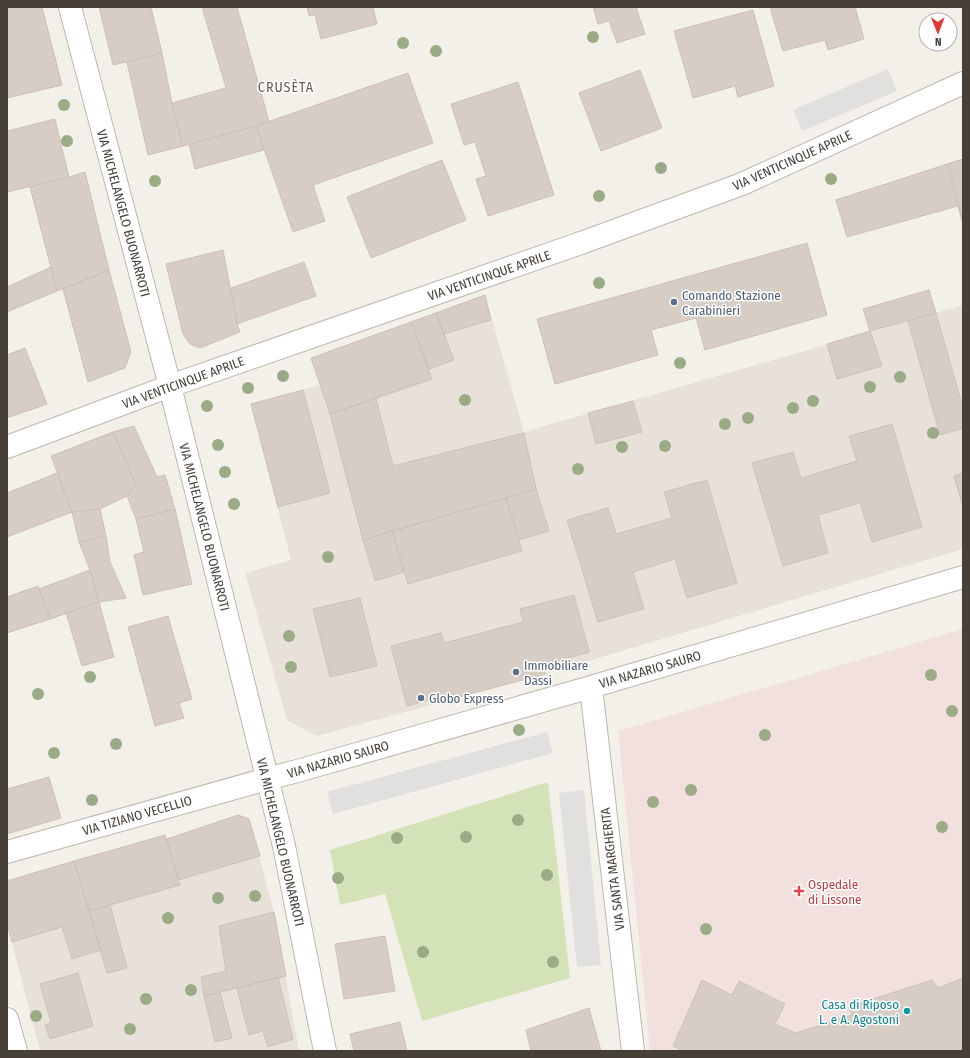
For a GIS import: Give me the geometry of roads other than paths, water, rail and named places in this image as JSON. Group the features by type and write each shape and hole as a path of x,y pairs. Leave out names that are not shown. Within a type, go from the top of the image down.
{"street":[{"name":"VIA MICHELANGELO BUONARROTI","path":"70,7 170,386 284,846 324,1051"},
{"name":"VIA VENTICINQUE APRILE","path":"7,447 170,386 581,243 742,184 963,83"},
{"name":"VIA NAZARIO SAURO","path":"267,778 308,768 591,687 963,577"},
{"name":"VIA SANTA MARGHERITA","path":"591,687 633,1051"},
{"name":"VIA TIZIANO VECELLIO","path":"7,852 267,778"},
{"path":"7,1019 16,1051"}],"place":[{"name":"Comando Stazione Carabinieri","path":"674,302"},
{"name":"Immobiliare Dassi","path":"516,672"},
{"name":"Globo Express","path":"421,698"},
{"name":"Ospedale di Lissone","path":"799,891"},
{"name":"Casa di Riposo L. e A. Agostoni","path":"907,1011"}],"district":[{"name":"CRUSÈTA","path":"286,87"}]}
